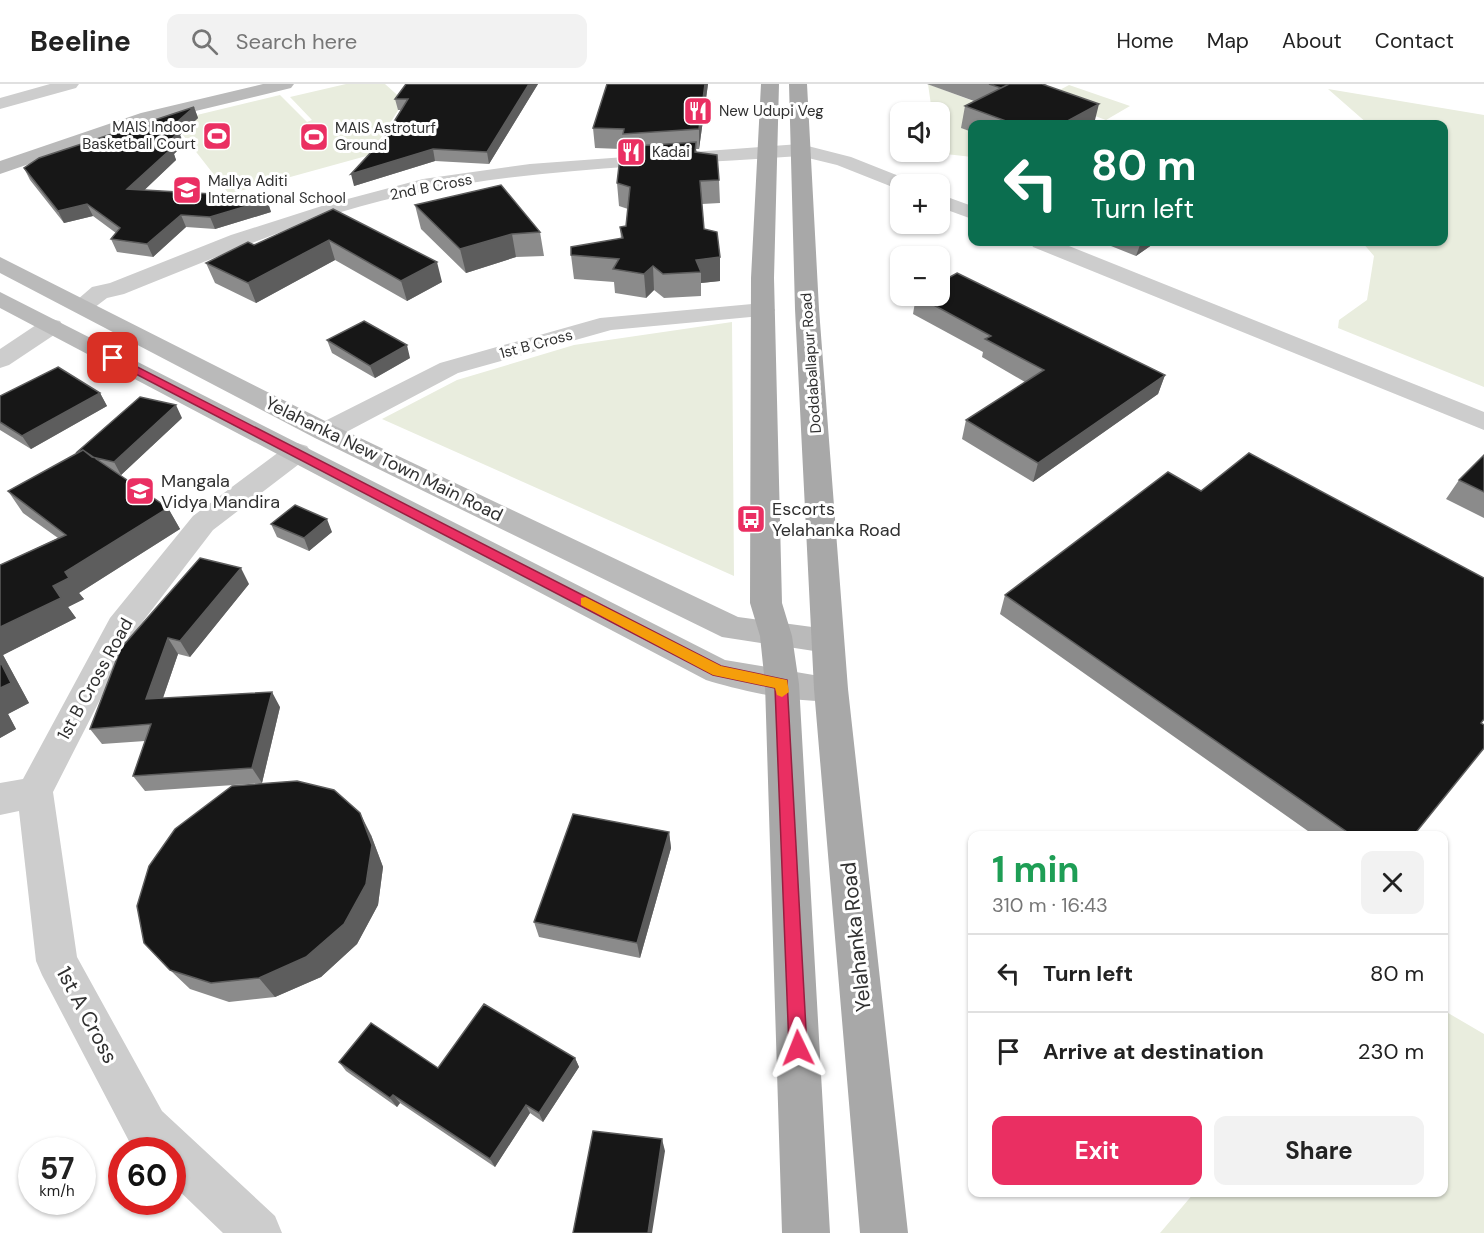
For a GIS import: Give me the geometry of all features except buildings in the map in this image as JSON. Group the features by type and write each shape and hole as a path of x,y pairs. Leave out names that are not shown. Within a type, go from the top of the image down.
{"main road":[{"path":"0,168 148,117 285,84"},
{"path":"770,84 765,152 763,310 766,603 777,636 782,684 806,1233"},
{"name":"Doddaballapur Road","path":"798,84 827,641"},
{"name":"Yelahanka New Town Main Road","path":"0,264 325,432 733,628 777,636 827,641"},
{"name":"Yelahanka New Town Main Road","path":"0,299 718,671 782,684 831,689"},
{"name":"Yelahanka Road","path":"827,641 884,1233"}],"street":[{"path":"0,104 70,84"},
{"name":"2nd B Cross","path":"82,306 100,292 116,289 239,240 332,209 423,185 530,170 800,150 844,161 890,179"},
{"path":"950,204 968,211"},
{"path":"1051,246 1484,422"},
{"name":"1st B Cross","path":"325,432 449,368 609,323 763,310"},
{"path":"0,360 51,326"},
{"name":"1st B Cross Road","path":"17,795 121,626 203,523 297,452"},
{"name":"1st A Cross","path":"17,795 57,961 146,1127 157,1137"},
{"name":"1st A Cross","path":"186,1164 258,1233"}],"shaded area":[{"path":"346,84 385,84 404,101 370,155 229,194 172,121 280,95 307,122 312,120 290,97"},
{"path":"928,84 997,110 978,120 968,120 968,125 962,128 968,130 968,157 950,154 950,102 931,102"},
{"path":"1069,85 1130,106 1106,120 1045,98"},
{"path":"1328,89 1484,115 1484,387 1338,328 1339,320 1367,300 1374,256 1365,246 1448,246 1448,120 1363,120"},
{"path":"732,322 734,576 382,419 457,380 574,345"},
{"path":"1448,1013 1484,1034 1484,1233 1160,1233 1191,1197 1448,1197"}],"slow traffic":[{"path":"585,602 718,671 782,684 782,692"}],"place":[{"name":"New Udupi Veg","path":"698,111"},
{"name":"MAIS Indoor Basketball Court","path":"217,136"},
{"name":"MAIS Astroturf Ground","path":"314,137"},
{"name":"Kadai","path":"631,152"},
{"name":"Mallya Aditi International School","path":"187,190"},
{"name":"Mangala Vidya Mandira","path":"140,491"},
{"name":"Escorts Yelahanka Road","path":"751,519"}],"route":[{"path":"113,358 718,671 782,684 798,1048"}]}
